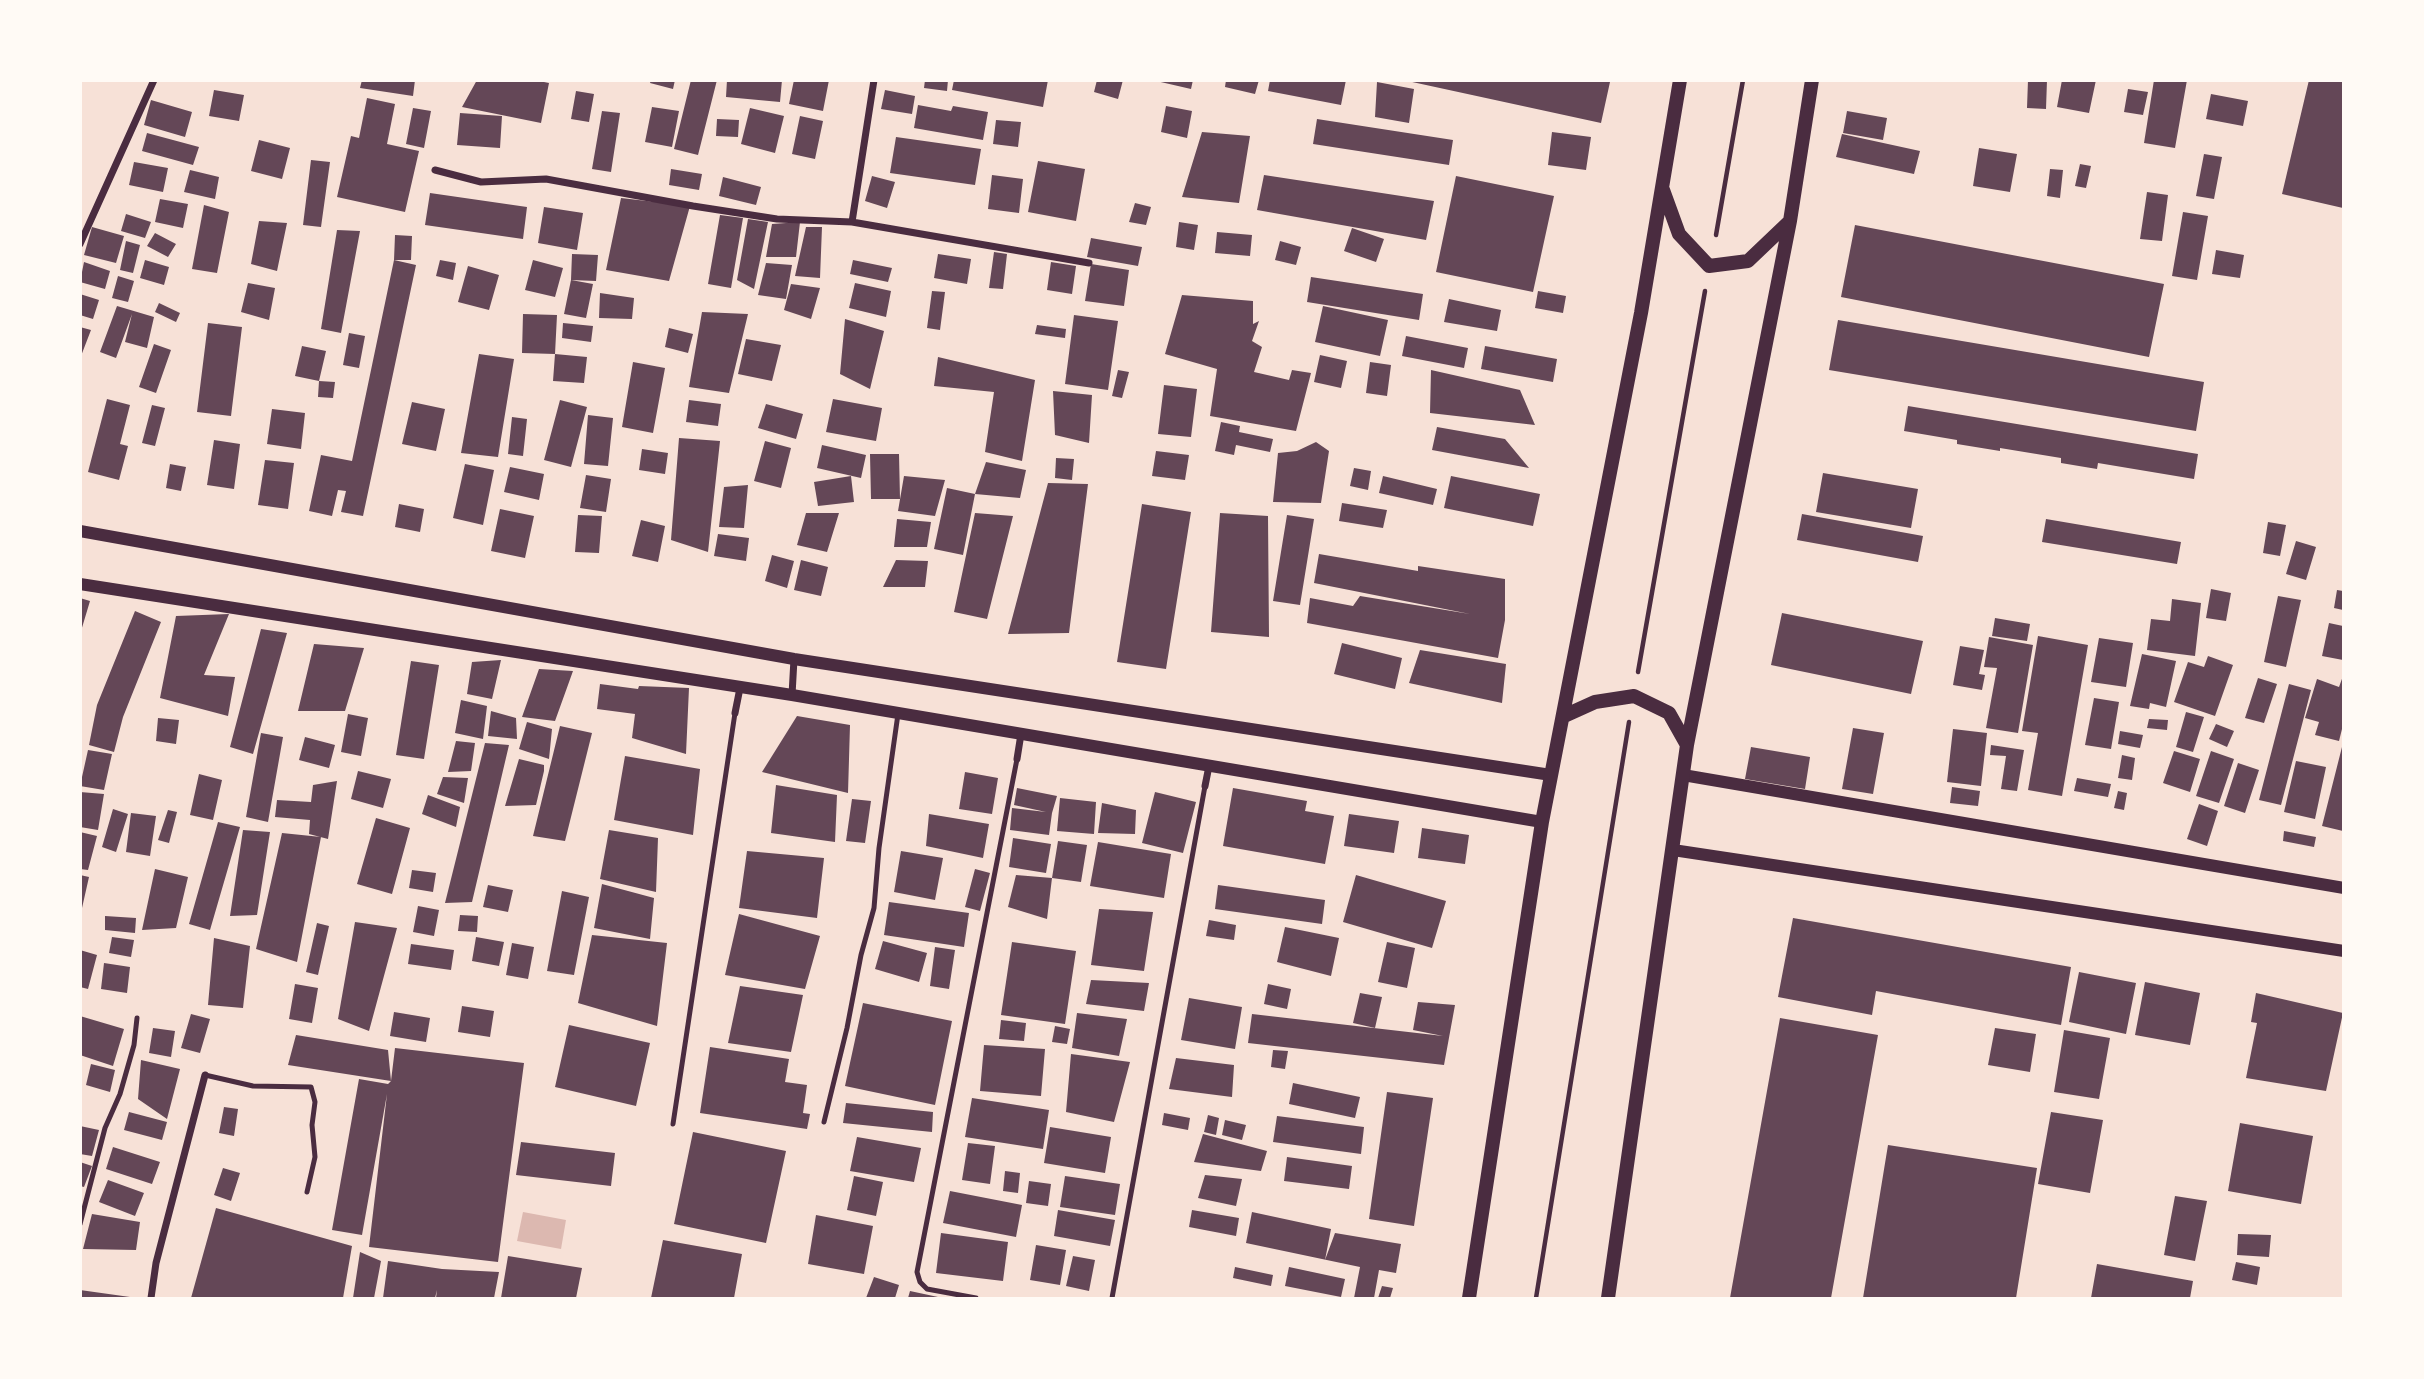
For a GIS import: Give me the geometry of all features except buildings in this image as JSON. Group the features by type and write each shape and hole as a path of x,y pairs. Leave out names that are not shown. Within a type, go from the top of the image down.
{"main road":[{"path":"1469,1298 1542,822 1663,189 1680,80"},
{"path":"1608,1298 1688,745 1790,221 1812,80"},
{"path":"1663,189 1679,233 1709,266 1748,261 1790,221"},
{"path":"1564,716 1594,702 1634,696 1669,713 1688,745"}],"street":[{"path":"80,244 154,80"},
{"path":"852,222 874,80"},
{"path":"435,170 481,182 546,179 777,219 852,222 1089,263"},
{"path":"80,531 794,659 1551,775"},
{"path":"80,584 792,695 1542,822"},
{"path":"792,695 794,659"},
{"path":"735,713 740,688"},
{"path":"1017,759 1021,734"},
{"path":"1205,786 1209,766"},
{"path":"1683,775 2343,888"},
{"path":"1672,850 2343,951"},
{"path":"151,1298 156,1263 205,1075"}],"lane":[{"path":"673,1124 735,713"},
{"path":"824,1122 874,908 879,848 898,713"},
{"path":"976,1298 927,1289 920,1282 917,1272 1017,759"},
{"path":"1112,1298 1205,786"},
{"path":"80,1224 106,1128 120,1094 134,1045 136,1018"},
{"path":"205,1075 253,1086 311,1087 315,1102 312,1125 315,1157 307,1192"}],"shaded area":[{"path":"523,1212 566,1220 561,1249 517,1241"}]}
